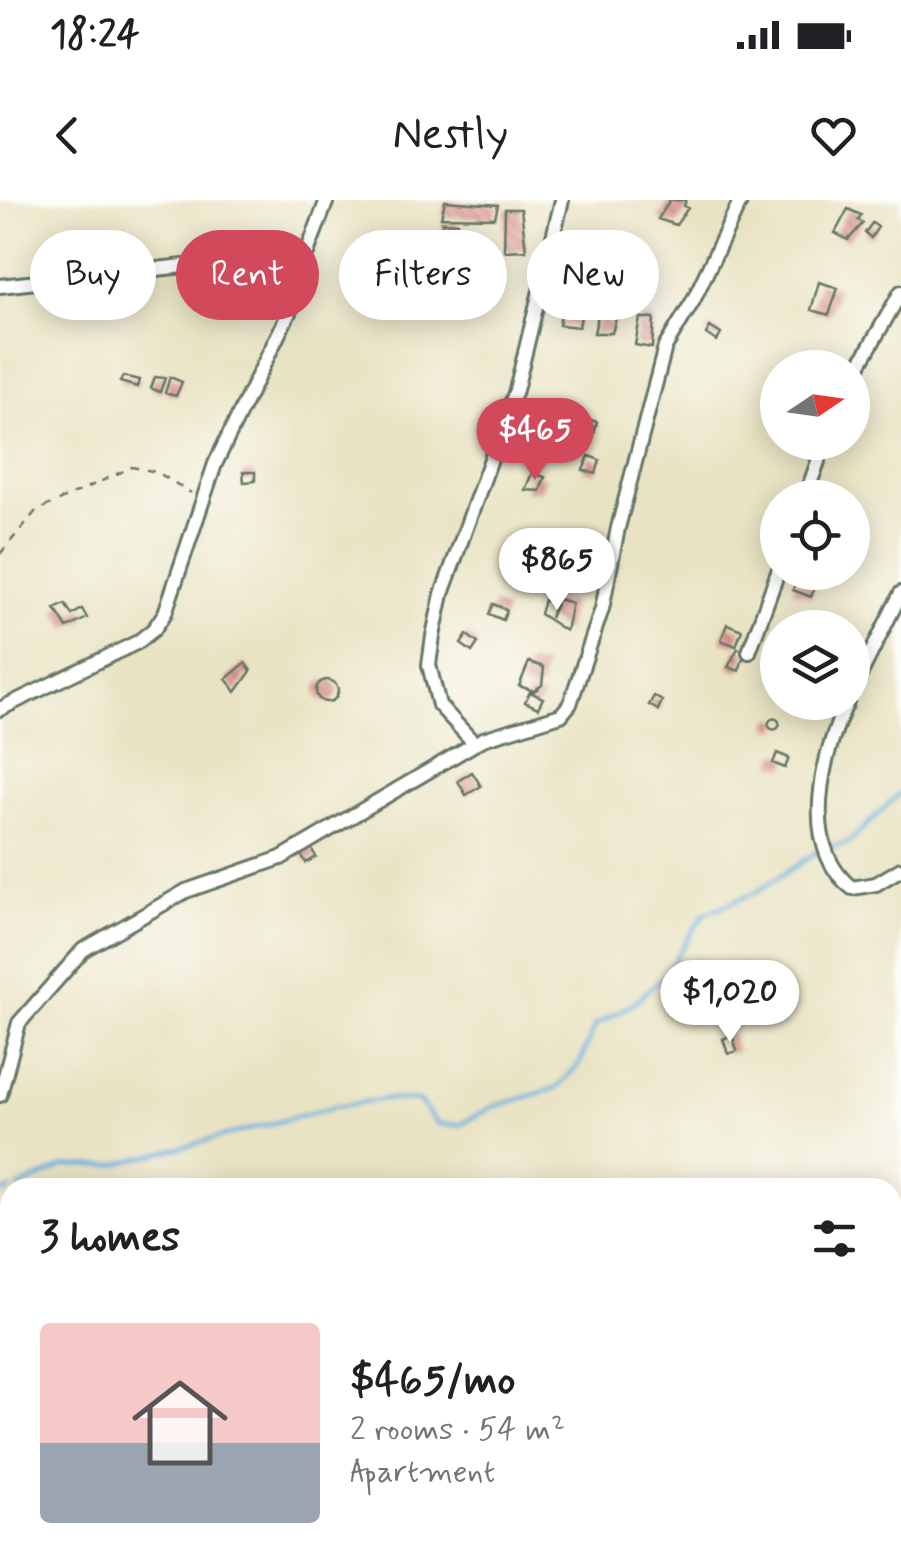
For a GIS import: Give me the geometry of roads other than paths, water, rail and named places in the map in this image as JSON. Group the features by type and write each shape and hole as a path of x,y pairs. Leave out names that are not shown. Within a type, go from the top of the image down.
{"street":[{"path":"316,230 327,200"},
{"path":"476,744 439,705 429,665 433,636 442,594 516,390 562,200"},
{"path":"0,1095 19,1024 84,950 186,890 281,858 476,744 561,715 570,704 602,609 618,528 665,347 693,302 741,200"},
{"path":"0,286 176,267"},
{"path":"868,350 901,292"},
{"path":"0,708 138,642 154,629 164,612 202,498 287,320"},
{"path":"749,652 771,590"},
{"path":"870,654 901,593"},
{"path":"840,720 821,766 819,793 828,849 843,881 852,888 876,884 901,869"}],"waterway":[{"path":"830,847 848,843 901,792"},
{"path":"39,1178 65,1166 114,1165 334,1107 384,1099 419,1101 437,1124 460,1125 492,1107 557,1088 580,1063 595,1025 630,1006 663,977 704,914 757,892 821,849"}]}
